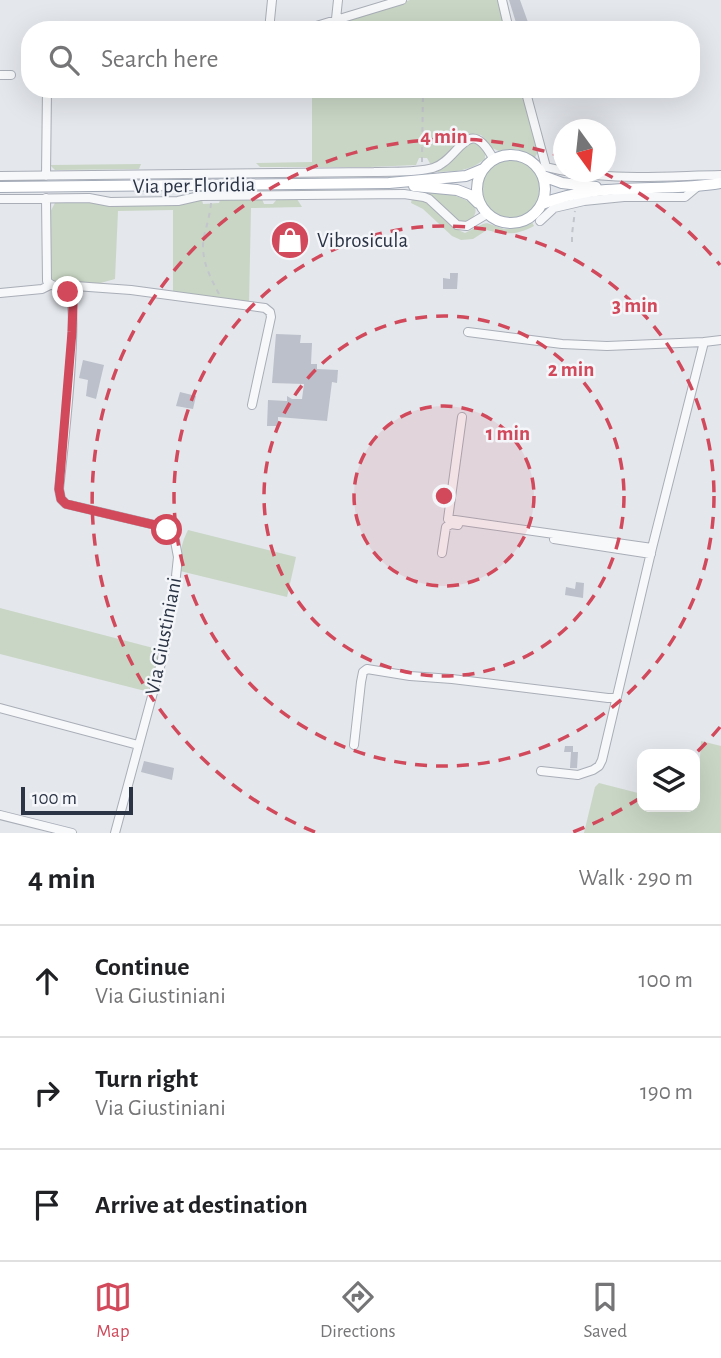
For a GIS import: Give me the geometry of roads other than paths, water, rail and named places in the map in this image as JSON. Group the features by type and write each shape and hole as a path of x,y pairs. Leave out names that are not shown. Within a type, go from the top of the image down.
{"main road":[{"path":"516,156 537,166 543,176 545,190 542,204 536,213 527,220 506,223 487,214 470,194 457,190 389,183 466,176 483,169 494,160 516,156"},
{"path":"480,205 477,187 483,169"},
{"path":"543,176 562,183 621,190"},
{"path":"542,204 567,196 621,190 697,187 721,179"},
{"name":"Via per Floridia","path":"0,187 389,183"}],"street":[{"path":"270,21 272,0"},
{"path":"336,19 338,0"},
{"path":"330,21 402,0"},
{"path":"502,0 507,21"},
{"path":"0,75 12,75"},
{"path":"46,176 47,98"},
{"path":"527,98 547,167 570,173 609,177 684,176 721,179"},
{"path":"0,176 422,170 442,165 471,139 483,142 494,160"},
{"path":"684,176 685,187"},
{"path":"540,221 554,208 573,203 602,198 685,197 697,187"},
{"path":"0,199 89,198 110,202 178,201 211,195 404,194 429,199 457,225 467,226 487,214"},
{"path":"46,198 46,275 51,285 64,288 68,292 76,286 89,287 265,308 270,312 252,405"},
{"path":"0,293 41,289 51,285"},
{"name":"Via Giustiniani","path":"68,292 73,304 59,489 61,499 66,504 159,526 171,534 177,548 176,576 164,652 115,833"},
{"path":"468,332 562,344 607,346 721,340"},
{"path":"541,771 578,775 586,774 599,766 704,342"},
{"path":"462,417 448,519 652,551"},
{"path":"442,553 446,527 451,524 652,551"},
{"path":"354,745 361,682 363,672 367,669 617,698"},
{"path":"0,708 138,745"},
{"path":"0,815 72,833"}],"place":[{"name":"Vibrosicula","path":"290,240"}]}
